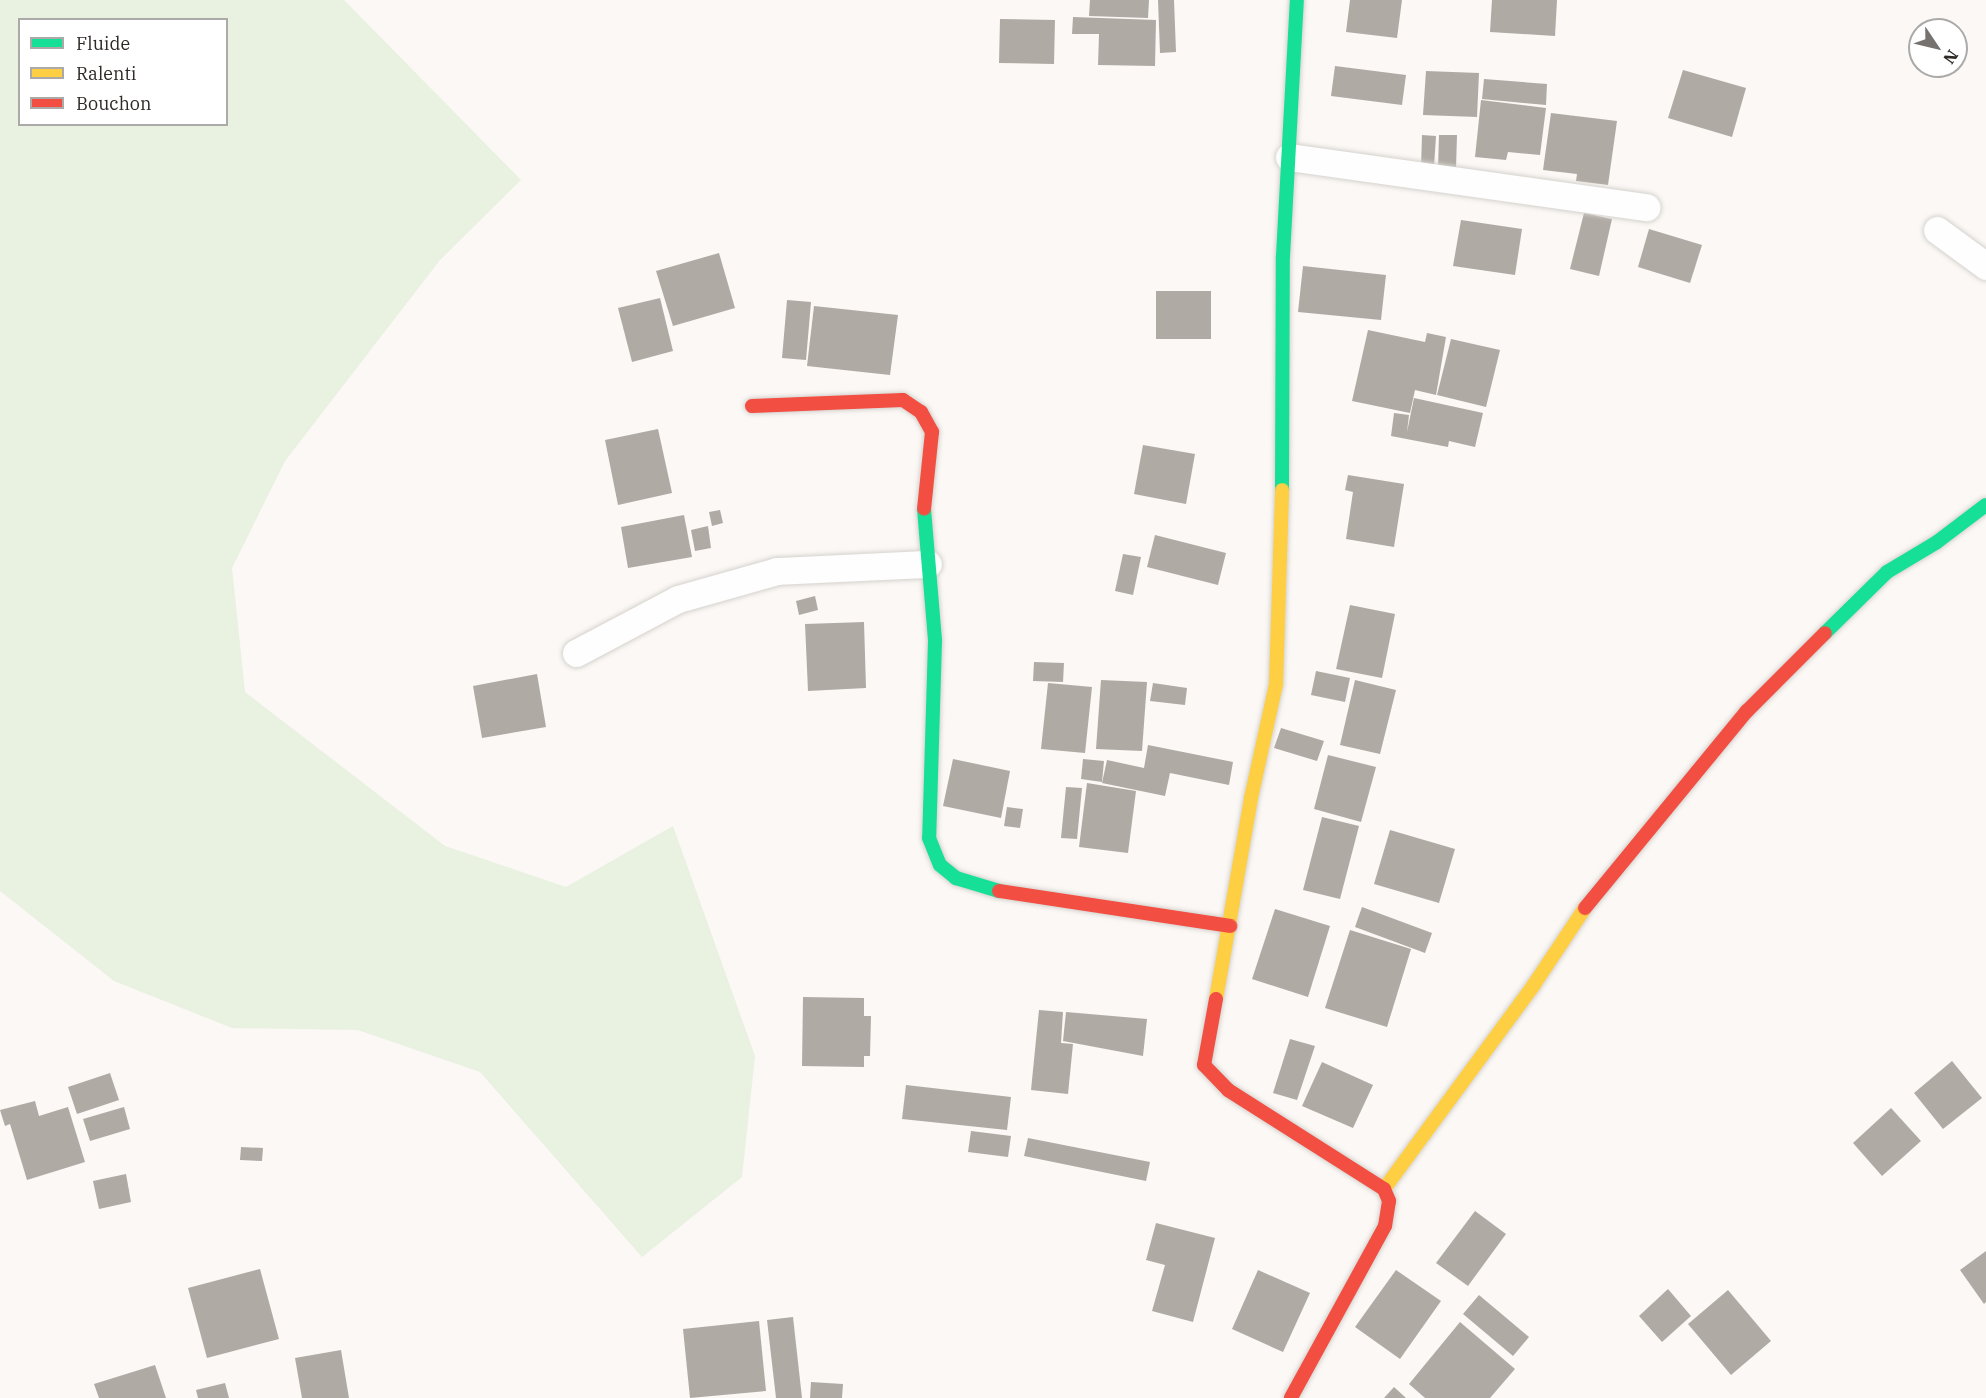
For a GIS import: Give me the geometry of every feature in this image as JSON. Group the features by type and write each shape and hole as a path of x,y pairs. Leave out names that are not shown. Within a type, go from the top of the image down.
{"street":[{"path":"1290,1398 1385,1226 1389,1201 1383,1189 1214,1080 1204,1065 1276,684 1281,620 1283,292 1297,0"},
{"path":"1288,158 1647,207"},
{"path":"1937,230 1986,266"},
{"path":"752,406 903,400 921,412 932,432 924,512 935,640 929,838 940,865 956,878 987,889 1230,926"},
{"path":"1383,1189 1533,986 1600,885 1747,711 1887,572 1936,542 1986,505"},
{"path":"576,653 678,599 777,571 928,564"}],"green space":[{"path":"0,0 344,0 521,180 440,260 285,461 232,568 245,692 445,846 566,887 673,826 755,1056 742,1177 642,1257 480,1072 358,1030 232,1028 114,981 0,891"}],"building":[{"path":"1090,0 1149,0 1148,18 1089,16"},
{"path":"1158,0 1174,0 1176,52 1160,53"},
{"path":"1350,0 1402,0 1397,38 1346,32"},
{"path":"1492,0 1557,0 1555,36 1490,32"},
{"path":"1073,17 1156,20 1155,66 1098,65 1099,34 1072,34"},
{"path":"1000,19 1055,20 1054,64 999,63"},
{"path":"1335,66 1406,75 1402,105 1331,96"},
{"path":"1683,70 1746,88 1732,137 1668,118"},
{"path":"1426,71 1479,73 1477,117 1423,115"},
{"path":"1484,79 1547,84 1546,105 1482,99"},
{"path":"1481,100 1546,108 1540,155 1508,152 1506,160 1475,157"},
{"path":"1551,113 1617,121 1608,185 1576,181 1577,174 1543,170"},
{"path":"1422,135 1436,136 1434,167 1421,167"},
{"path":"1439,135 1457,135 1456,169 1438,169"},
{"path":"1584,213 1612,219 1599,276 1570,269"},
{"path":"1461,220 1522,229 1515,275 1453,266"},
{"path":"1649,229 1702,245 1690,283 1638,267"},
{"path":"719,253 735,308 673,326 656,271"},
{"path":"1303,266 1386,275 1381,320 1298,312"},
{"path":"1156,291 1211,291 1211,339 1156,339"},
{"path":"660,298 673,351 632,362 618,308"},
{"path":"787,300 811,302 806,360 782,358"},
{"path":"814,306 898,315 890,375 807,366"},
{"path":"1368,330 1425,342 1427,333 1446,337 1436,395 1415,390 1410,413 1352,401"},
{"path":"1451,339 1500,350 1486,407 1437,395"},
{"path":"1414,398 1483,413 1475,447 1449,441 1448,447 1391,436 1394,413 1409,415 1407,432"},
{"path":"658,429 672,493 618,505 605,440"},
{"path":"1143,445 1195,454 1186,504 1134,494"},
{"path":"1348,475 1404,484 1394,547 1346,539 1353,492 1345,490"},
{"path":"720,510 723,523 712,526 709,512"},
{"path":"684,515 692,557 628,568 621,527"},
{"path":"708,526 711,548 695,551 691,530"},
{"path":"1155,535 1226,553 1218,585 1147,567"},
{"path":"1123,554 1141,557 1133,595 1115,591"},
{"path":"815,596 818,610 799,615 796,601"},
{"path":"1350,605 1395,614 1382,678 1336,669"},
{"path":"864,622 866,688 808,691 805,624"},
{"path":"1034,662 1064,663 1063,682 1033,681"},
{"path":"1316,671 1350,678 1345,702 1311,695"},
{"path":"537,674 546,727 482,738 473,686"},
{"path":"1101,680 1147,682 1142,751 1096,749"},
{"path":"1355,680 1396,690 1380,754 1340,745"},
{"path":"1048,683 1092,687 1085,753 1041,749"},
{"path":"1153,683 1187,688 1185,705 1150,701"},
{"path":"1281,728 1324,741 1317,761 1274,748"},
{"path":"1148,745 1233,762 1229,785 1170,773 1165,796 1102,783 1107,760 1144,768"},
{"path":"1328,755 1376,767 1361,822 1314,809"},
{"path":"953,759 1010,771 1001,818 943,806"},
{"path":"1083,759 1104,761 1102,782 1081,779"},
{"path":"1087,783 1136,791 1128,853 1079,847"},
{"path":"1066,787 1082,788 1077,839 1061,838"},
{"path":"1007,807 1023,809 1020,828 1004,826"},
{"path":"1322,817 1359,826 1340,899 1303,890"},
{"path":"1390,830 1455,849 1439,903 1374,884"},
{"path":"1362,907 1432,933 1425,953 1355,927"},
{"path":"1275,909 1330,926 1308,997 1252,979"},
{"path":"1350,930 1411,949 1387,1027 1325,1008"},
{"path":"803,997 864,998 864,1016 871,1016 870,1056 864,1056 864,1067 802,1066"},
{"path":"1039,1010 1063,1012 1061,1043 1073,1044 1068,1094 1031,1090"},
{"path":"1066,1012 1147,1019 1143,1056 1063,1041"},
{"path":"1290,1039 1315,1046 1297,1100 1273,1093"},
{"path":"1952,1061 1982,1098 1943,1129 1914,1093"},
{"path":"1322,1062 1373,1085 1353,1128 1302,1106"},
{"path":"110,1073 119,1100 77,1114 68,1087"},
{"path":"906,1085 1011,1097 1007,1130 902,1119"},
{"path":"35,1101 39,1116 68,1107 85,1162 27,1180 10,1124 5,1126 0,1110"},
{"path":"124,1107 130,1129 90,1141 83,1119"},
{"path":"1891,1108 1921,1141 1882,1176 1853,1143"},
{"path":"971,1131 1011,1136 1008,1157 968,1152"},
{"path":"1028,1138 1150,1162 1146,1181 1024,1156"},
{"path":"241,1147 263,1148 262,1161 240,1160"},
{"path":"126,1174 131,1202 99,1209 93,1181"},
{"path":"1475,1211 1506,1234 1468,1286 1436,1263"},
{"path":"1156,1223 1215,1238 1193,1322 1152,1311 1165,1265 1146,1260"},
{"path":"1986,1251 1986,1302 1984,1304 1960,1270"},
{"path":"260,1269 279,1339 207,1358 188,1288"},
{"path":"1258,1270 1310,1293 1283,1352 1232,1329"},
{"path":"1396,1270 1441,1301 1400,1359 1355,1327"},
{"path":"1668,1289 1691,1316 1662,1342 1639,1316"},
{"path":"1728,1290 1771,1341 1731,1375 1688,1324"},
{"path":"1479,1295 1529,1337 1513,1356 1463,1314"},
{"path":"793,1317 802,1398 776,1398 767,1320"},
{"path":"759,1321 766,1391 690,1398 683,1329"},
{"path":"1460,1322 1515,1369 1490,1398 1425,1398 1409,1384"},
{"path":"341,1350 349,1398 302,1398 295,1358"},
{"path":"155,1365 166,1398 99,1398 94,1384"},
{"path":"811,1382 843,1384 842,1398 810,1398"},
{"path":"225,1383 229,1398 198,1398 196,1390"},
{"path":"1394,1387 1406,1398 1384,1398"}],"traffic: fast":[{"path":"1282,490 1283,256 1297,0"},
{"path":"1825,633 1887,572 1937,542 1986,505"},
{"path":"924,509 935,641 929,838 940,865 956,878 999,891"}],"traffic: slow":[{"path":"1216,999 1251,798 1276,684 1282,490"},
{"path":"1384,1189 1533,986 1585,908"}],"traffic: jam":[{"path":"752,406 903,400 921,412 932,432 924,509"},
{"path":"1585,908 1747,711 1825,633"},
{"path":"999,891 1230,926"},
{"path":"1216,999 1204,1065 1228,1090 1384,1189 1389,1201 1385,1226 1291,1398"}]}
